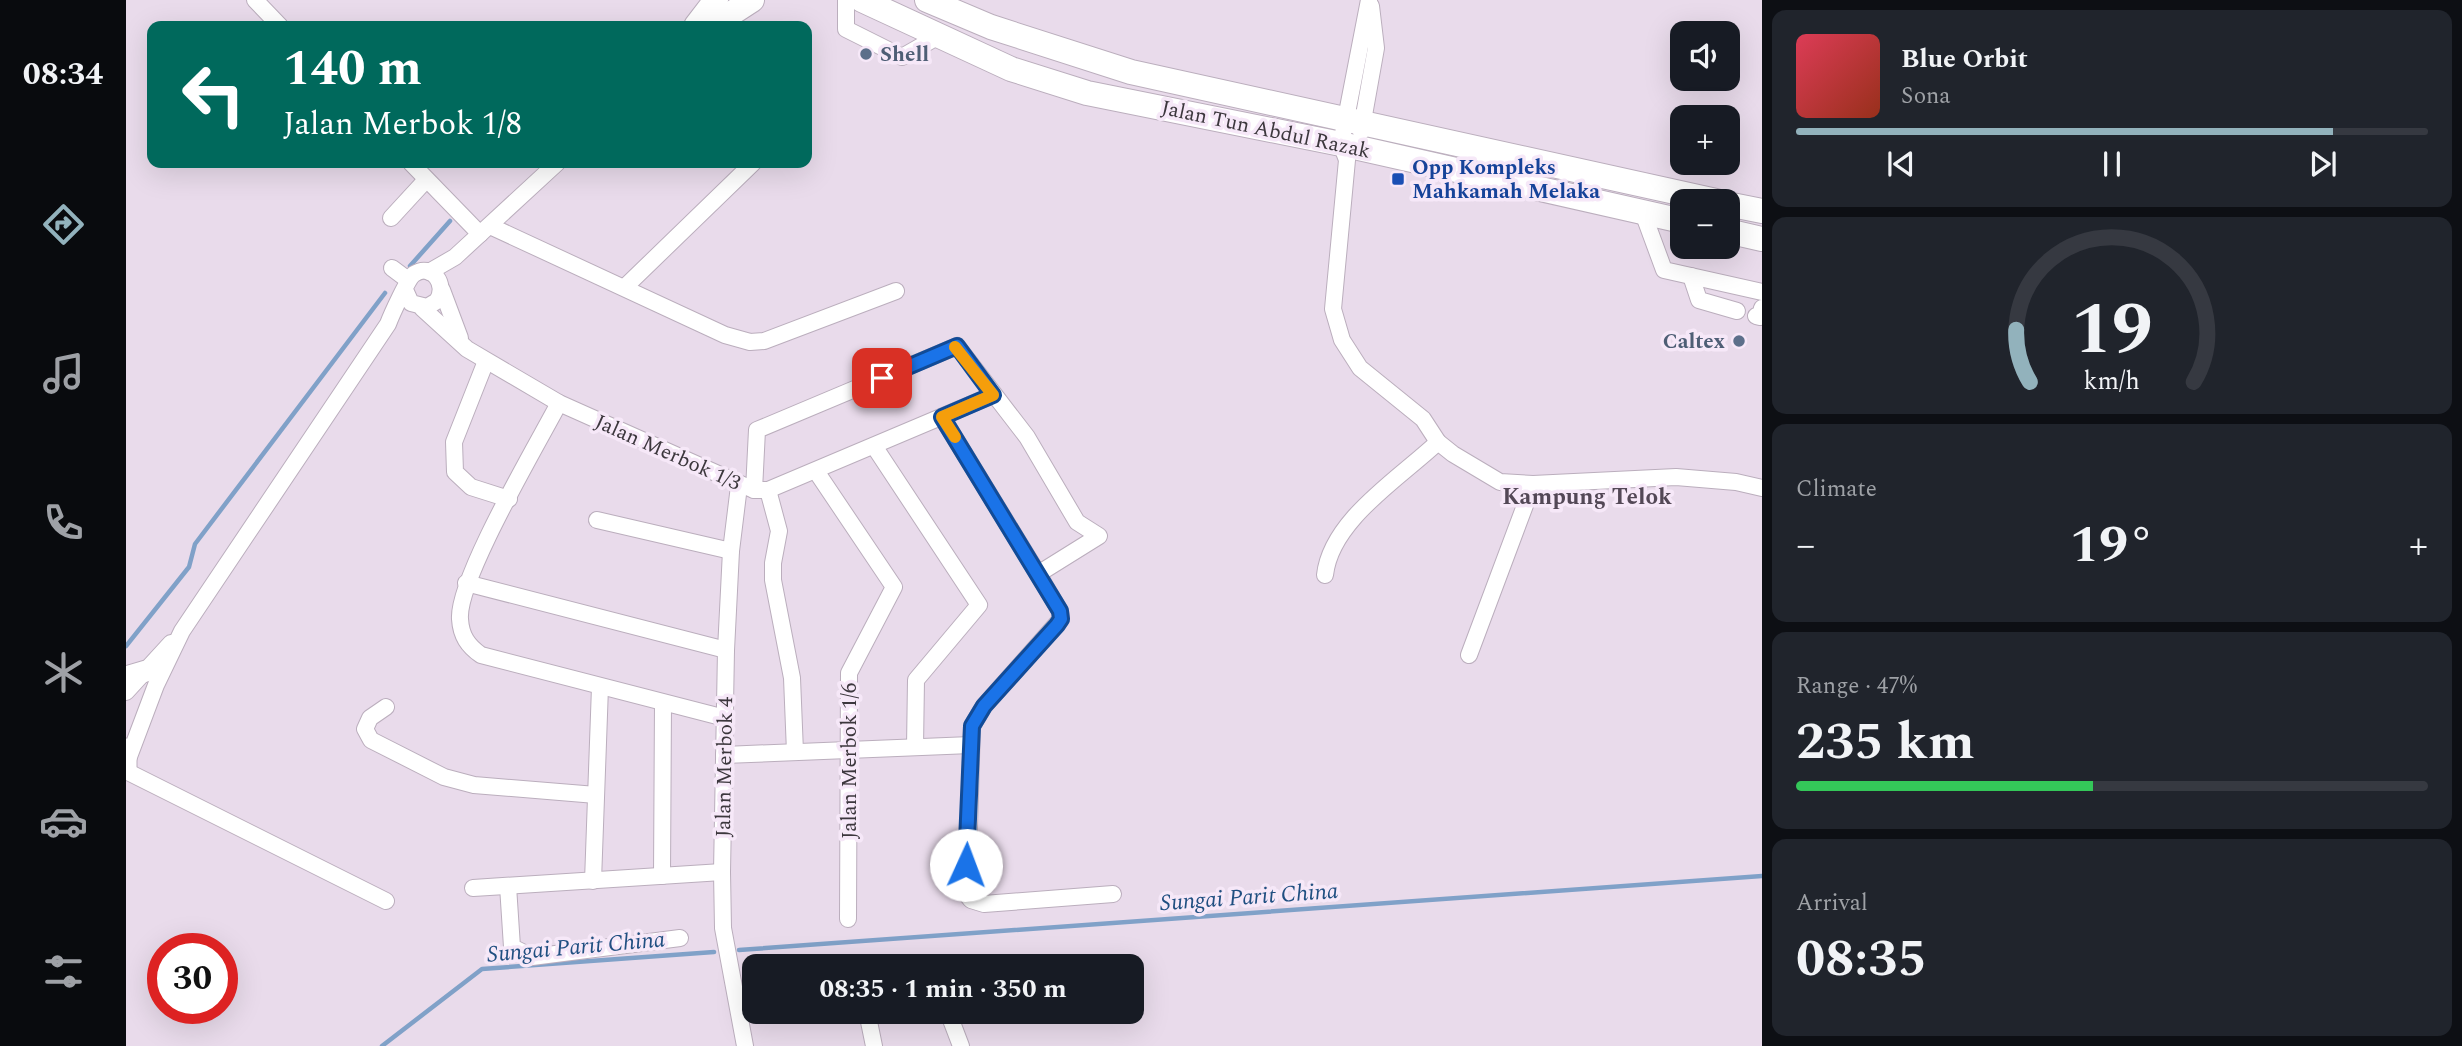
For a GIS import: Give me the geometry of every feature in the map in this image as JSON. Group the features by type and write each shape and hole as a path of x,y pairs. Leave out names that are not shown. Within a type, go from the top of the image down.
{"highway":[{"path":"701,21 716,0"},
{"path":"720,21 752,0"},
{"name":"Jalan Tun Abdul Razak","path":"862,0 1011,69 1087,93 1670,193"},
{"name":"Jalan Tun Abdul Razak","path":"927,0 991,27 1070,55 1351,140 1670,219"},
{"path":"1740,207 1762,211"},
{"path":"1740,234 1762,239"}],"street":[{"path":"256,0 276,21"},
{"path":"703,21 724,0"},
{"path":"846,0 846,29 902,57 937,37"},
{"path":"1351,140 1376,48 1370,0"},
{"path":"1370,0 1351,140 1334,309 1342,340 1360,368 1423,419 1438,442 1485,476 1500,482 1533,484 1675,477 1736,482 1762,488"},
{"path":"415,168 425,181 485,230 626,286 725,335 750,342 775,338 896,291"},
{"path":"388,324 419,307 433,305 437,282 455,257 552,168"},
{"path":"626,286 748,168"},
{"path":"391,218 425,181"},
{"path":"1643,213 1664,270 1762,292"},
{"name":"Jalan Merbok 1/3","path":"393,268 419,307 467,349 486,361 559,403 754,488 816,471 993,395"},
{"path":"386,901 126,762 156,685 182,631 388,324 417,272 437,282 467,349"},
{"path":"1691,276 1699,300 1737,311"},
{"path":"795,752 792,678 773,580 779,531 754,488 757,430 957,346 1027,437 1077,522 1098,536 1038,573"},
{"path":"486,361 454,442 456,472 471,487 509,499"},
{"path":"559,403 466,583 459,618 468,646 481,654 725,718"},
{"path":"942,417 1038,573 1060,611 1061,619 976,716 972,726 965,888 971,900 984,904 1113,894"},
{"path":"1325,575 1327,556 1351,521 1438,442"},
{"path":"874,446 979,605 916,680 915,747"},
{"name":"Jalan Merbok 1/6","path":"816,471 894,587 849,673 848,919"},
{"path":"1469,654 1533,484"},
{"name":"Jalan Merbok 4","path":"745,1046 723,928 722,872 726,650 731,551 754,488"},
{"path":"597,520 731,551"},
{"path":"466,583 726,650"},
{"path":"126,692 136,674 182,631"},
{"path":"593,881 600,687"},
{"path":"662,876 663,703"},
{"path":"386,706 370,718 365,729 371,740 444,776 474,785 596,795"},
{"path":"724,755 971,745"},
{"path":"474,888 722,872"},
{"path":"508,886 512,947 532,957 680,938"},
{"path":"869,1024 874,1046"},
{"path":"953,1024 961,1046"}],"waterway":[{"path":"410,266 450,221"},
{"path":"126,646 189,567 195,544 385,293"},
{"name":"Sungai Parit China","path":"739,950 1762,876"},
{"name":"Sungai Parit China","path":"382,1046 482,969 714,952"}],"slow traffic":[{"path":"955,347 957,346 993,395 942,417 955,437"}],"place":[{"name":"Shell","path":"866,54"},
{"name":"Opp Kompleks Mahkamah Melaka","path":"1398,179"},
{"name":"Caltex","path":"1739,341"}],"district":[{"name":"Kampung Telok","path":"1587,496"}],"route":[{"path":"882,378 957,346 993,395 942,417 1060,611 1061,619 1057,625 984,706 972,726 966,865"}]}
